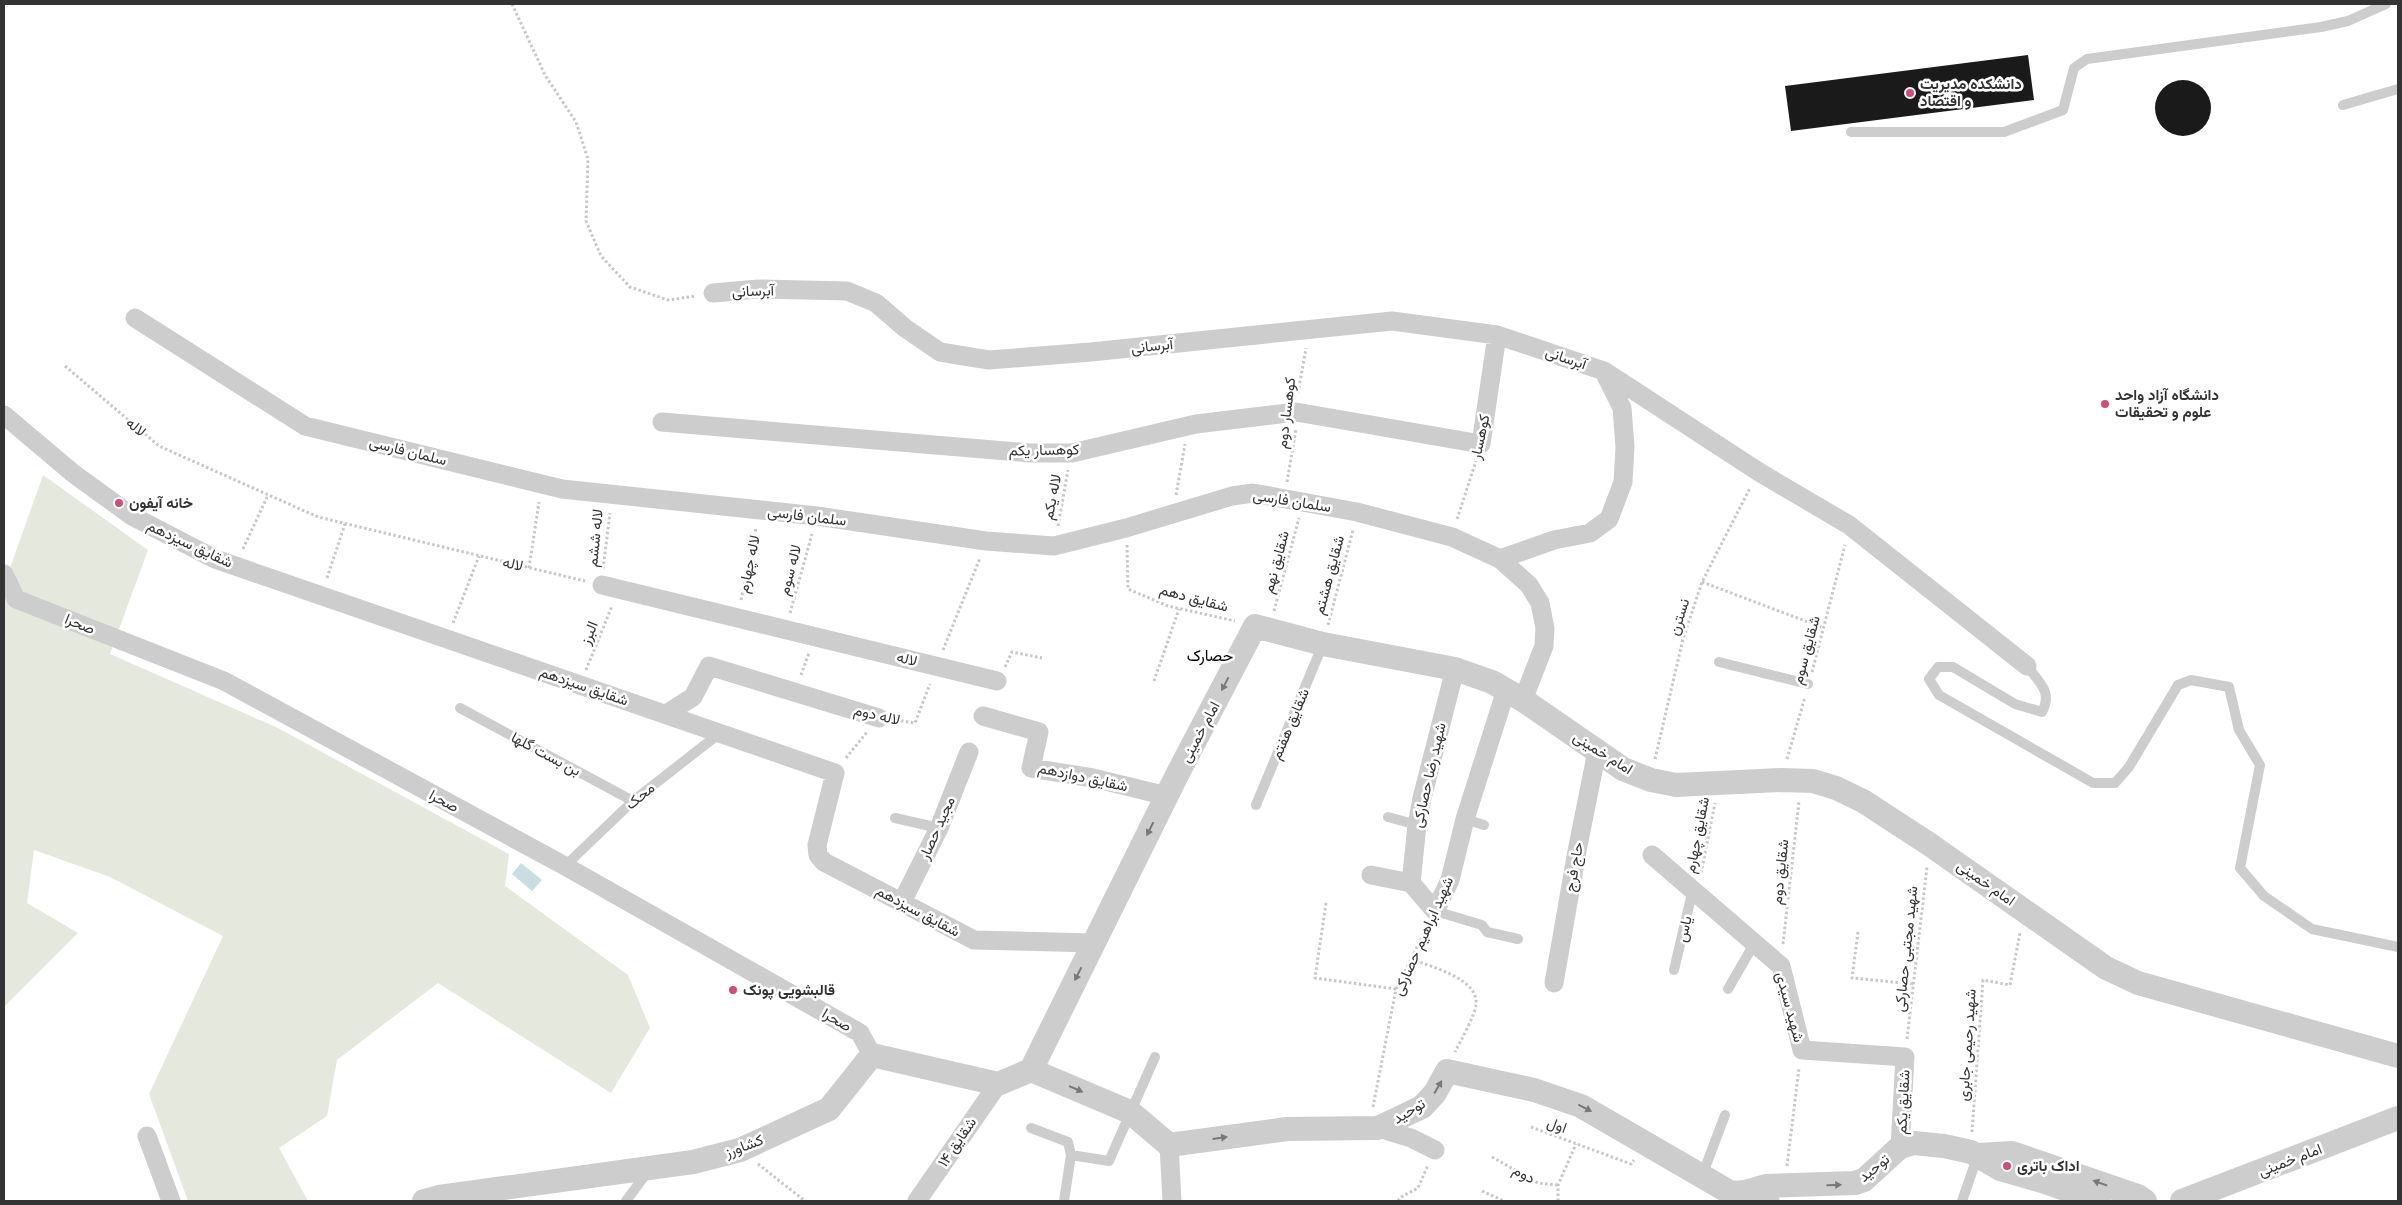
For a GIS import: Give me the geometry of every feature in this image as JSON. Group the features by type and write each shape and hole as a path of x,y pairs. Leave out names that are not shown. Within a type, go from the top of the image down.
{"street":[{"name":"آبرسانی","path":"714,293 758,290 847,291 876,303 905,328 940,352 989,360 1392,321 1498,335 1604,371 1759,472 1849,525 2027,666"},
{"name":"سلمان فارسی","path":"135,318 305,426 562,489 817,516 986,541 1054,546 1126,528 1232,496 1253,493 1357,512 1452,537 1500,559"},
{"name":"کوهسار","path":"1481,444 1498,335"},
{"name":"آبرسانی","path":"1500,559 1554,540 1590,534 1609,519 1622,482 1626,447 1622,408 1604,371"},
{"name":"کوهسار یکم","path":"662,422 1030,453 1072,453 1188,426 1296,412 1481,444"},
{"name":"شقایق سیزدهم","path":"4,415 74,474 132,516 215,559 835,773 817,845 818,855 824,862 974,940 1093,944"},
{"path":"1500,559 1529,585 1540,603 1545,628 1544,646 1514,695"},
{"name":"صحرا","path":"4,574 10,598 224,681 565,866 860,1033 872,1055"},
{"name":"لاله","path":"610,587 997,681"},
{"name":"امام خمینی","path":"1031,1070 1167,796 1262,627 1323,644 1455,670 1514,695 1623,769 1651,780 1676,785 1813,781 1828,786 1857,798 1929,844 2106,968 2138,983 2398,1056"},
{"name":"لاله دوم","path":"666,714 694,697 709,666 879,718"},
{"name":"شهید رضا حصارکی","path":"1411,883 1417,825 1455,670"},
{"name":"شهید ابراهیم حصارکی","path":"1435,911 1450,880 1465,819 1514,695"},
{"name":"شقایق دوازدهم","path":"983,716 1039,732 1031,768 1093,778 1167,796"},
{"name":"حاج فرج","path":"1554,983 1576,851 1597,751"},
{"name":"مجید حصار","path":"902,902 939,828 969,752"},
{"name":"شهید سیدی","path":"1652,855 1695,890 1781,966 1802,1050"},
{"path":"1371,875 1411,883 1435,911"},
{"path":"1802,1050 1905,1057"},
{"path":"872,1055 998,1084 1031,1070 1130,1112 1169,1145 1172,1201"},
{"name":"کشاورز","path":"424,1201 439,1197 693,1162 740,1150 829,1109 872,1055"},
{"name":"شقایق یکم","path":"1900,1146 1905,1057"},
{"name":"توحید","path":"1169,1145 1287,1129 1373,1128 1422,1107 1435,1093 1447,1071 1534,1090 1581,1106 1731,1193 1855,1183 1864,1180 1900,1146 1914,1143 1944,1146 1974,1154 2000,1169 2099,1201"},
{"name":"شقایق ۱۴","path":"917,1201 998,1084"},
{"name":"امام خمینی","path":"2182,1201 2398,1118"},
{"path":"1373,1128 1410,1138 1435,1150"},
{"path":"147,1136 171,1201"},
{"name":"توحید","path":"1974,1154 2012,1153 2138,1196 2145,1201"}],"lane":[{"path":"1851,132 2004,132 2063,110 2074,68 2088,59 2321,27 2348,21 2386,4"},
{"path":"2343,105 2398,89"},
{"name":"شقایق هفتم","path":"1256,805 1323,644"},
{"path":"1719,662 1808,684"},
{"path":"2027,666 2045,689 2047,702 2042,712 2015,704 1953,667 1938,667 1930,679 1939,695 2093,783 2114,783 2129,767 2178,685 2191,680 2229,687 2239,730 2260,765 2240,868 2264,896 2312,929 2398,947"},
{"name":"بن بست گلها","path":"460,708 633,801"},
{"name":"محک","path":"565,866 633,801 720,733"},
{"path":"1388,817 1417,825"},
{"path":"895,818 939,828"},
{"path":"1465,819 1484,824"},
{"name":"یاس","path":"1674,970 1695,890"},
{"path":"1435,911 1482,925 1487,932 1518,939"},
{"path":"1728,989 1754,944"},
{"path":"1071,1155 1109,1161 1155,1057"},
{"path":"1702,1176 1724,1115"},
{"path":"1030,1128 1068,1142 1071,1155 1064,1201"},
{"path":"1962,1201 1974,1154"},
{"path":"626,1201 651,1167"}],"path":[{"path":"512,4 545,74 576,122 588,159 586,221 601,256 630,287 668,300 714,293"},
{"name":"کوهسار دوم","path":"1284,498 1293,446 1295,408 1309,330"},
{"name":"لاله","path":"65,366 159,446 318,517 610,587"},
{"path":"1173,514 1188,426"},
{"name":"کوهسار","path":"1452,537 1481,444"},
{"name":"لاله یکم","path":"1054,546 1072,453"},
{"name":"نسترن","path":"1651,780 1683,639 1702,582 1759,472"},
{"path":"529,568 541,484"},
{"name":"لاله ششم","path":"610,587 612,494"},
{"path":"234,566 268,495"},
{"name":"شقایق نهم","path":"1262,627 1304,501"},
{"name":"لاله چهارم","path":"738,617 760,510"},
{"name":"شقایق هشتم","path":"1323,644 1357,512"},
{"name":"لاله سوم","path":"786,630 817,516"},
{"path":"321,595 345,524"},
{"name":"شقایق سوم","path":"1791,781 1808,684 1824,628 1849,525"},
{"name":"شقایق دهم","path":"1126,528 1128,589 1179,609 1262,627"},
{"name":"لاله دوم","path":"879,718 915,723 986,541"},
{"path":"447,639 479,556"},
{"path":"1702,582 1824,628"},
{"name":"البرز","path":"580,685 610,587"},
{"path":"1154,681 1179,609"},
{"path":"794,692 816,637"},
{"path":"1012,652 1042,658"},
{"path":"835,773 879,718"},
{"name":"شقایق دوم","path":"1781,966 1791,781"},
{"name":"شقایق چهارم","path":"1695,890 1719,783"},
{"name":"شهید مجتبی حصارکی","path":"1905,1057 1929,844"},
{"path":"1326,903 1315,978 1396,989"},
{"name":"شهید ابراهیم حصارکی","path":"1373,1128 1396,989 1435,911"},
{"name":"شهید رحیمی جابری","path":"1974,1154 1983,980 2010,985 2025,911"},
{"path":"1858,932 1852,978 1914,984"},
{"path":"1411,959 1465,982 1472,989 1476,1006 1447,1071"},
{"name":"شهید سیدی","path":"1774,1191 1802,1050"},
{"name":"اول","path":"1531,1127 1631,1164 1644,1142"},
{"path":"1558,1201 1558,1185 1576,1144"},
{"path":"740,1150 805,1201"},
{"path":"1398,1201 1401,1197 1418,1188 1435,1150"},
{"name":"دوم","path":"1492,1157 1538,1183 1558,1185"},
{"path":"1482,1191 1504,1201"}],"shaded area":[{"path":"43,475 148,550 110,654 278,728 509,854 505,886 628,975 650,1028 611,1093 438,983 337,1060 327,1116 279,1148 308,1201 188,1201 149,1094 223,936 110,877 34,850 27,903 78,933 4,1007 4,585"}],"water":[{"path":"521,863 542,880 532,891 512,874"}],"building":[{"name":"دانشکده مدیریت و اقتصاد","path":"2028,55 2034,100 1791,131 1785,86"},
{"path":"2178,80 2188,80 2203,88 2209,97 2211,108 2209,119 2203,128 2188,136 2178,136 2167,131 2160,124 2155,113 2155,103 2160,92 2167,85"}],"place":[{"name":"دانشکده مدیریت و اقتصاد","path":"1910,93"},
{"name":"دانشگاه آزاد واحد علوم و تحقیقات","path":"2105,404"},
{"name":"خانه آیفون","path":"119,503"},
{"name":"قالبشویی پونک","path":"733,990"},
{"name":"اداک باتری","path":"2007,1166"}],"district":[{"name":"حصارک","path":"1210,655"}]}
